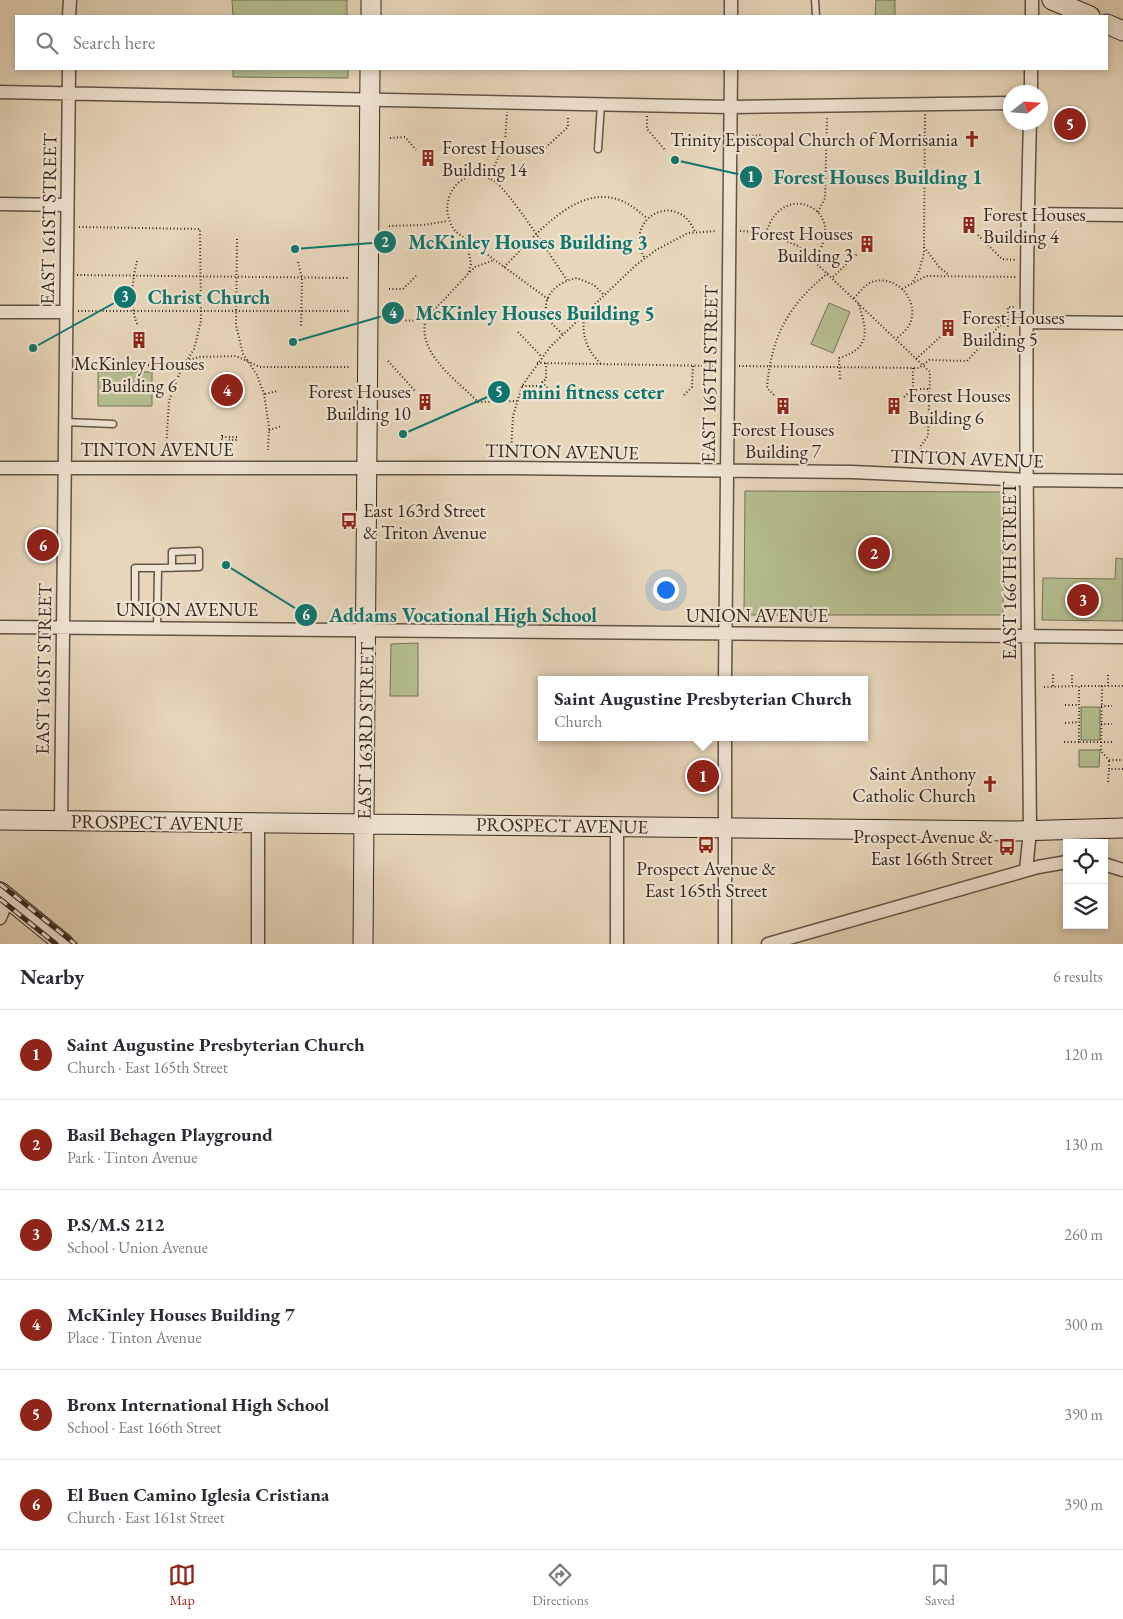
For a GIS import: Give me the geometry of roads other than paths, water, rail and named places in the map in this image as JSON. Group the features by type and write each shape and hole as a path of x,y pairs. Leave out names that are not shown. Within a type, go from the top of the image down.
{"street":[{"path":"70,0 70,15"},
{"path":"371,0 371,15"},
{"path":"731,0 731,15"},
{"path":"1032,0 1032,15"},
{"path":"1063,2 1088,15"},
{"path":"1108,24 1123,31"},
{"name":"EAST 161ST STREET","path":"60,820 69,70"},
{"name":"EAST 163RD STREET","path":"363,944 370,70"},
{"name":"EAST 165TH STREET","path":"725,676 731,70"},
{"path":"1031,70 1031,85"},
{"path":"0,92 730,107 1003,103"},
{"name":"EAST 166TH STREET","path":"1026,870 1030,831 1027,480 1027,214 1030,130"},
{"path":"0,204 67,205"},
{"path":"1027,214 1123,215"},
{"path":"0,312 66,312"},
{"path":"1027,322 1123,322"},
{"name":"TINTON AVENUE","path":"0,468 367,467 852,472 1027,480 1123,481"},
{"name":"UNION AVENUE","path":"0,627 1123,636"},
{"path":"725,741 725,944"},
{"name":"PROSPECT AVENUE","path":"0,820 1030,831 1123,828"},
{"path":"258,823 258,944"},
{"path":"617,826 617,944"},
{"path":"768,944 1026,870 1063,863"},
{"path":"1108,865 1123,870"},
{"path":"0,877 25,904 39,924"},
{"path":"0,918 4,895 64,944"}],"lane":[{"path":"815,0 816,15"},
{"path":"598,149 601,104"},
{"path":"65,422 112,424"},
{"path":"135,609 135,568 172,568 199,567 199,551 172,552 172,568"},
{"path":"157,628 158,568"}],"railway":[{"path":"0,884 75,944"},
{"path":"0,899 56,944"}],"place":[{"name":"Bronx International High School","path":"1070,124"},
{"name":"Trinity Episcopal Church of Morrisania","path":"972,139"},
{"name":"Forest Houses Building 14","path":"428,158"},
{"name":"Forest Houses Building 1","path":"675,160"},
{"name":"Forest Houses Building 4","path":"969,225"},
{"name":"Forest Houses Building 3","path":"867,244"},
{"name":"McKinley Houses Building 3","path":"295,249"},
{"name":"Forest Houses Building 5","path":"948,328"},
{"name":"McKinley Houses Building 6","path":"139,340"},
{"name":"McKinley Houses Building 5","path":"293,342"},
{"name":"Christ Church","path":"33,348"},
{"name":"McKinley Houses Building 7","path":"227,390"},
{"name":"Forest Houses Building 10","path":"425,402"},
{"name":"Forest Houses Building 7","path":"783,406"},
{"name":"Forest Houses Building 6","path":"894,406"},
{"name":"mini fitness ceter","path":"403,434"},
{"name":"East 163rd Street & Triton Avenue","path":"349,521"},
{"name":"El Buen Camino Iglesia Cristiana","path":"43,545"},
{"name":"Basil Behagen Playground","path":"874,553"},
{"name":"Addams Vocational High School","path":"226,565"},
{"name":"P.S/M.S 212","path":"1083,600"},
{"name":"Saint Augustine Presbyterian Church","path":"703,776"},
{"name":"Saint Anthony Catholic Church","path":"990,784"},
{"name":"Prospect Avenue & East 165th Street","path":"706,845"},
{"name":"Prospect Avenue & East 166th Street","path":"1007,847"}]}
